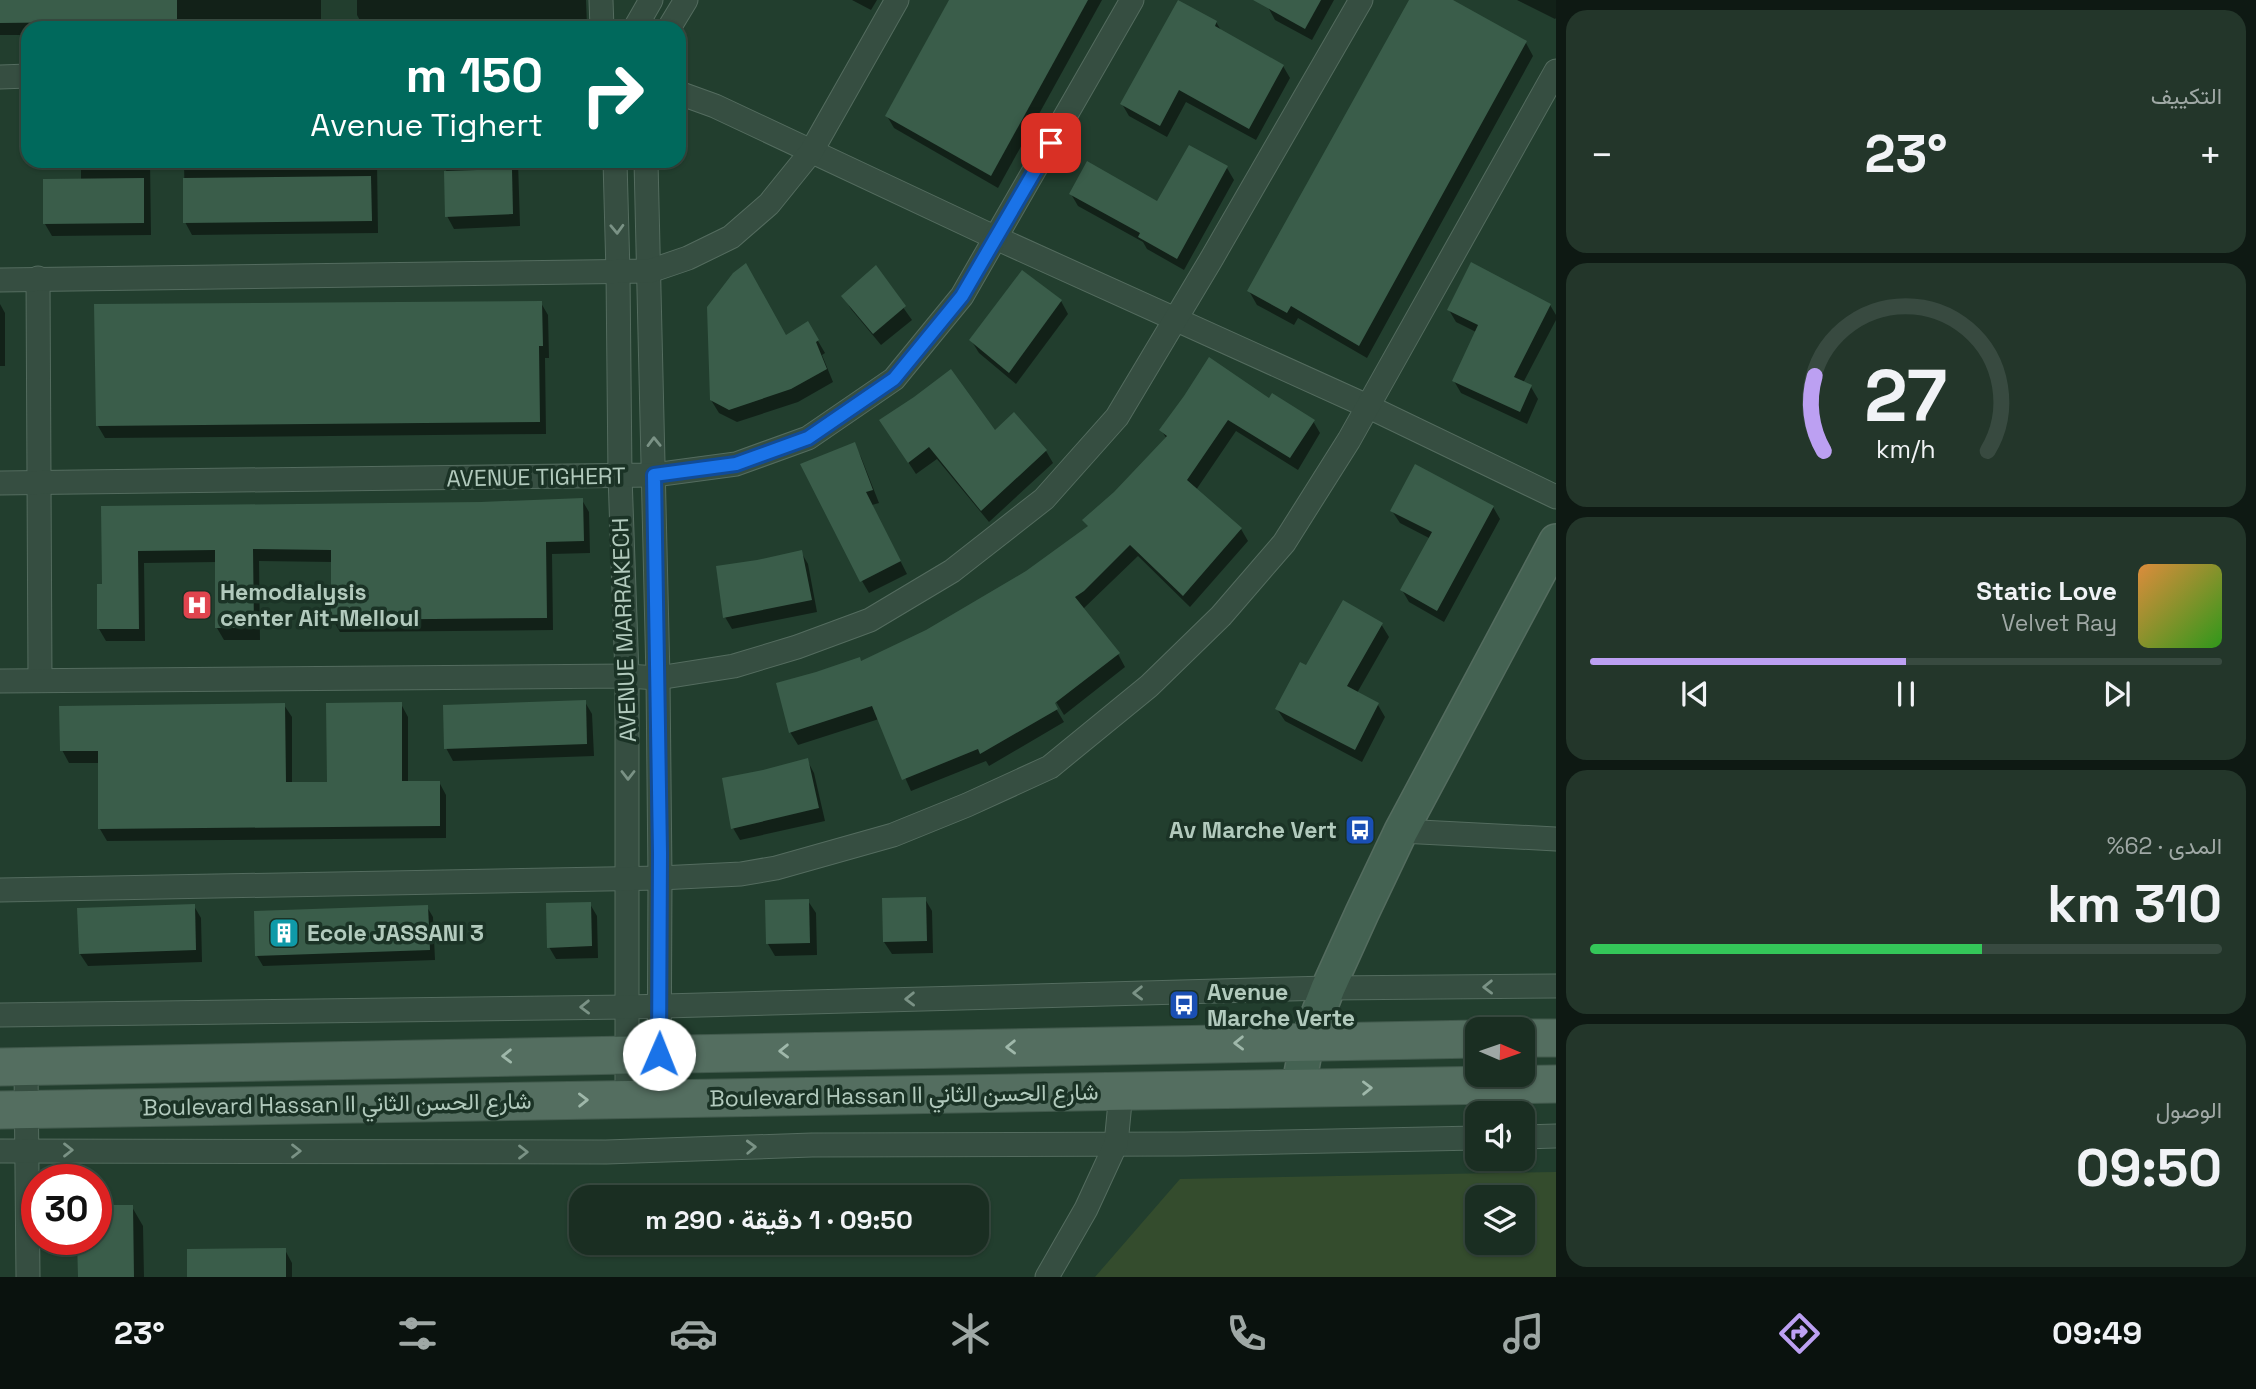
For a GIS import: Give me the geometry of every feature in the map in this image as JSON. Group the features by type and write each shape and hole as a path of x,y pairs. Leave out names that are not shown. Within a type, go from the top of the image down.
{"main road":[{"path":"1535,1038 1556,1038"},
{"name":"Boulevard Hassan II شارع الحسن الثاني","path":"13,1067 1465,1039"},
{"name":"Boulevard Hassan II شارع الحسن الثاني","path":"13,1110 1556,1084"}],"street":[{"path":"601,0 602,21"},
{"path":"639,21 651,0"},
{"path":"674,21 687,0"},
{"path":"0,279 650,271 688,258 731,237 769,204 811,152 897,0"},
{"name":"AVENUE TIGHERT","path":"0,483 620,477 736,464 808,438 894,379 962,296 1132,0"},
{"path":"0,681 627,676 658,678 734,666 797,647 870,620 952,571 1044,499 1117,417 1361,0"},
{"path":"0,890 660,878 741,874 789,864 893,835 1049,767 1149,686 1221,616 1284,543 1349,440 1556,71"},
{"path":"0,77 21,76"},
{"path":"686,96 715,106 996,238 1367,406 1556,497"},
{"name":"AVENUE MARRAKECH","path":"615,168 620,477 627,676 628,1007 643,1054 643,1099"},
{"name":"AVENUE MARRAKECH","path":"643,1099 643,1054 659,1005 660,878 646,168"},
{"path":"38,278 40,679"},
{"path":"1298,1089 1307,1042 1328,988 1401,831 1556,541"},
{"path":"1401,831 1556,839"},
{"path":"0,1015 628,1007 1328,988 1556,986"},
{"path":"13,1067 13,1110 27,1150 28,1277"},
{"path":"1046,1277 1086,1209 1116,1144 1121,1092"},
{"path":"1535,1137 1556,1136"},
{"path":"0,1151 607,1152 813,1145 1116,1144 1465,1138"}],"green space":[{"path":"1556,1172 1556,1277 1095,1277 1180,1179"}],"building":[{"path":"0,0 177,0 177,21 0,23"},
{"path":"949,0 1088,0 991,176 885,116"},
{"path":"1178,0 1217,21 1215,26 1284,65 1249,129 1179,90 1160,126 1120,104"},
{"path":"1253,0 1321,0 1305,29"},
{"path":"1409,0 1453,0 1527,41 1359,346 1291,306 1287,313 1247,291"},
{"path":"1189,145 1228,166 1177,259 1138,237 1140,233 1069,194 1087,161 1157,201"},
{"path":"512,169 513,214 445,217 444,171"},
{"path":"371,176 372,221 183,223 183,178"},
{"path":"144,178 144,223 43,224 43,179"},
{"path":"1471,262 1551,304 1514,377 1532,385 1520,412 1452,381 1478,325 1447,310"},
{"path":"746,263 786,335 808,321 819,340 816,342 827,369 791,389 729,410 710,400 707,307 733,273"},
{"path":"876,265 906,306 873,334 841,296"},
{"path":"1022,270 1062,300 1009,373 969,340"},
{"path":"542,301 543,346 539,346 540,422 96,426 94,304"},
{"path":"1209,357 1269,398 1272,393 1315,420 1290,458 1228,420 1187,480 1242,528 1183,596 1130,545 1075,597 1120,653 1055,703 1058,709 980,754 978,749 902,780 872,706 789,733 776,683 860,657 861,661 926,630 1026,571 1088,526 1082,520 1114,492 1167,436 1159,430"},
{"path":"951,369 995,430 1014,412 1047,450 981,511 929,447 908,463 879,420"},
{"path":"855,442 873,490 866,492 901,561 860,582 800,464"},
{"path":"1415,464 1494,506 1437,611 1400,590 1432,532 1390,511"},
{"path":"583,498 584,541 546,542 547,618 331,620 331,550 253,549 254,628 215,628 215,550 138,551 139,629 97,629 97,584 102,584 101,506 481,502"},
{"path":"802,550 812,600 723,618 716,566"},
{"path":"1343,600 1383,623 1347,686 1379,703 1355,750 1275,709 1300,662 1306,665"},
{"path":"586,700 587,744 444,749 443,705"},
{"path":"402,702 402,781 440,781 440,826 98,829 98,751 60,751 59,706 285,703 286,782 327,782 326,703"},
{"path":"808,758 819,808 731,829 722,778"},
{"path":"926,897 927,941 883,942 882,898"},
{"path":"809,899 810,943 766,944 765,900"},
{"path":"591,902 592,946 547,948 546,903"},
{"path":"195,904 196,950 79,954 77,908"},
{"path":"428,905 430,950 255,956 254,911"},
{"path":"112,1205 133,1205 134,1277 78,1277 77,1255 112,1255"},
{"path":"286,1248 286,1277 187,1277 187,1249"}],"place":[{"name":"Hemodialysis center Ait-Melloul","path":"197,605"},
{"name":"Av Marche Vert","path":"1360,830"},
{"name":"Ecole JASSANI 3","path":"284,933"},
{"name":"Avenue Marche Verte","path":"1184,1005"}],"route":[{"path":"659,1054 660,853 654,475 736,464 808,438 894,379 962,296 1051,143"}]}
